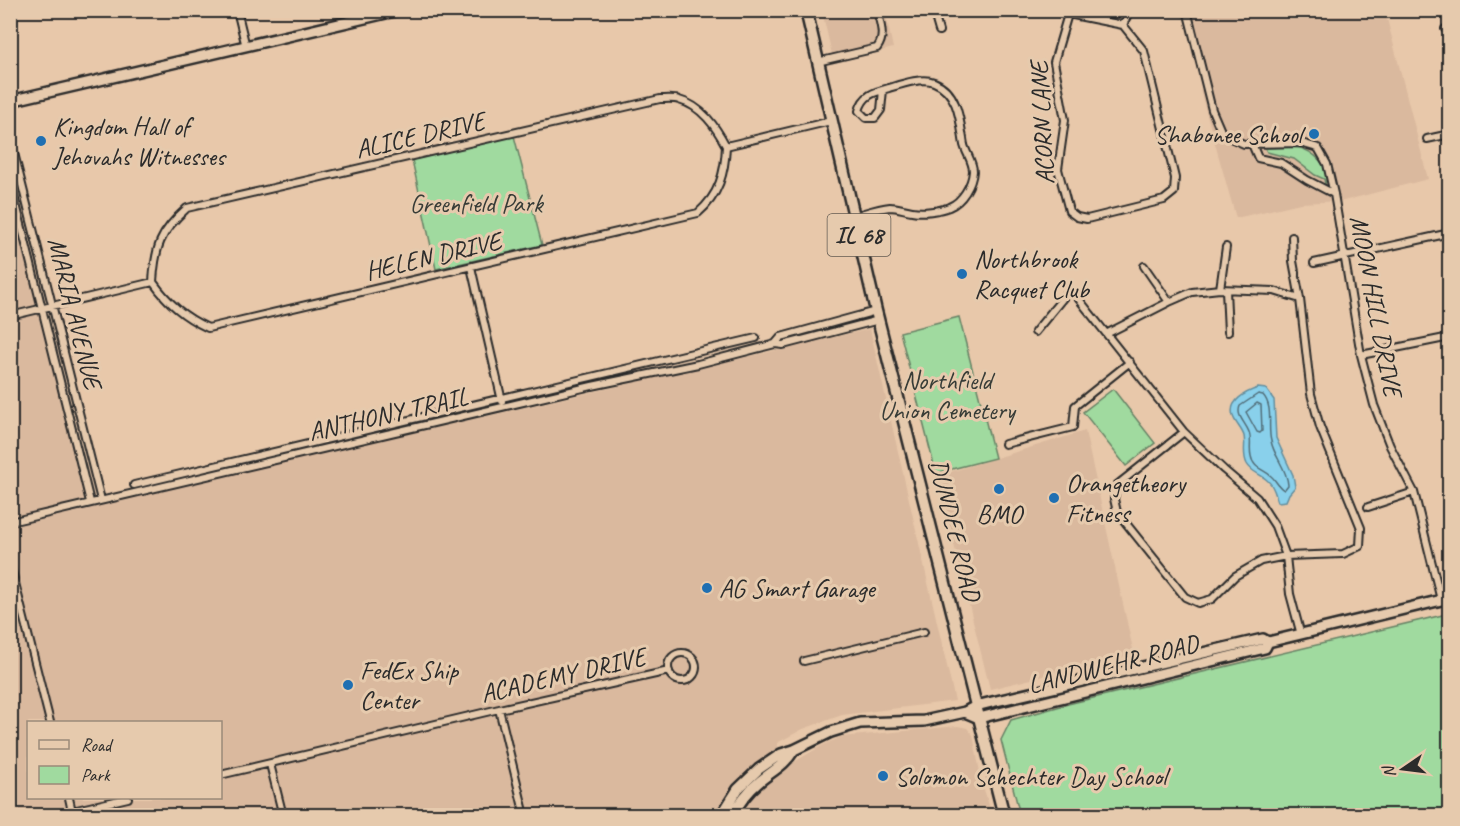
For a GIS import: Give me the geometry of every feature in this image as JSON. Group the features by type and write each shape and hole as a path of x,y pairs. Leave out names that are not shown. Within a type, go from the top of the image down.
{"main road":[{"path":"10,101 246,47 372,12 399,10"},
{"name":"DUNDEE ROAD","path":"806,10 878,316 1004,816"},
{"name":"LANDWEHR ROAD","path":"721,816 738,789 781,754 831,732 860,723 924,721 965,712 976,706 1263,639 1268,642 1300,635 1445,599"},
{"name":"LANDWEHR ROAD","path":"979,718 1265,648 1268,642"},
{"path":"965,712 979,718"},
{"name":"LANDWEHR ROAD","path":"732,816 750,791 787,761 794,750"}],"street":[{"path":"237,10 246,47"},
{"path":"818,62 877,48 882,42 883,35 877,10"},
{"path":"933,10 939,31"},
{"path":"1059,10 1068,14 1124,25 1130,12"},
{"path":"1187,10 1212,110 1221,131 1236,142 1252,144 1258,158 1281,164 1334,194"},
{"name":"ACORN LANE","path":"1068,14 1054,62 1065,120 1058,170 1069,211 1077,217 1087,219 1164,200 1174,192 1175,178 1144,51 1124,25"},
{"path":"854,216 891,207 916,212 949,207 962,198 973,169 964,147 962,126 956,106 946,90 933,81 918,81 883,90 868,96 861,102 859,111 866,118 875,118 881,110 883,90"},
{"name":"ALICE DRIVE","path":"153,282 154,261 159,240 171,223 187,208 660,99 679,100 698,110 715,125 726,146"},
{"path":"726,146 831,121"},
{"path":"1427,139 1449,134"},
{"name":"MARIA AVENUE","path":"10,137 54,305 101,500"},
{"name":"MOON HILL DRIVE","path":"1252,144 1301,143 1318,148 1327,164 1361,355 1374,405 1390,446 1413,492 1445,599"},
{"name":"HELEN DRIVE","path":"153,282 178,311 208,328 471,267 698,213 709,204 718,189 725,168 726,146"},
{"name":"MARIA AVENUE","path":"10,180 90,502"},
{"path":"1314,263 1449,233"},
{"path":"1184,432 1117,485 1114,499 1117,512 1185,597 1198,603 1212,599 1235,576 1261,561 1286,556 1343,554 1360,546 1361,528 1320,427 1311,394 1300,299 1293,261 1292,237"},
{"path":"1226,247 1223,289 1228,332"},
{"path":"1144,266 1168,302"},
{"path":"471,267 504,407"},
{"path":"10,316 153,282"},
{"path":"1108,333 1192,292 1223,289 1274,291 1300,299"},
{"path":"1035,332 1067,293 1074,293 1108,333 1184,432 1257,498 1275,526 1286,556 1290,594 1300,635"},
{"name":"ANTHONY TRAIL","path":"10,522 698,364 775,344 783,345 878,316"},
{"path":"1361,355 1449,336"},
{"name":"ANTHONY TRAIL","path":"134,484 756,338"},
{"path":"695,353 698,364"},
{"path":"1005,444 1073,427 1075,406 1130,362"},
{"path":"1368,507 1413,492"},
{"path":"10,564 49,721"},
{"path":"804,661 924,632"},
{"name":"ACADEMY DRIVE","path":"680,653 692,657 696,664 692,677 683,681 675,678 669,671 670,661 680,653"},
{"name":"ACADEMY DRIVE","path":"222,776 669,671"},
{"path":"499,709 525,816"},
{"path":"270,764 283,816"},
{"path":"73,813 124,799"}],"shaded area":[{"path":"822,11 885,11 893,48 834,63"},
{"name":"Shabonee School","path":"1187,11 1385,11 1428,179 1343,201 1300,203 1236,218 1200,90 1206,89"},
{"path":"10,186 86,507 870,329 955,701 842,715 803,729 777,743 784,768 841,737 958,726 967,728 973,735 982,783 992,815 11,815"},
{"path":"1085,431 1134,654 990,689 937,476"}],"green space":[{"name":"Greenfield Park","path":"514,136 542,245 436,269 412,160"},
{"path":"1297,147 1320,160 1326,171 1325,184 1324,179 1294,159 1267,152 1265,148"},
{"name":"Northfield Union Cemetery","path":"959,317 995,458 936,473 900,332"},
{"path":"1113,389 1155,443 1126,466 1083,412"},
{"path":"1447,614 1450,625 1449,815 1020,815 1001,740 1011,720 1068,704"}],"water":[{"path":"1258,388 1266,389 1274,400 1276,438 1293,475 1295,487 1286,501 1278,502 1270,483 1247,464 1244,436 1233,416 1233,406 1239,398"}],"place":[{"name":"Shabonee School","path":"1314,134"},
{"name":"Kingdom Hall of Jehovahs Witnesses","path":"41,141"},
{"name":"Northbrook Racquet Club","path":"962,274"},
{"name":"BMO","path":"999,489"},
{"name":"Orangetheory Fitness","path":"1054,498"},
{"name":"AG Smart Garage","path":"707,588"},
{"name":"FedEx Ship Center","path":"348,685"},
{"name":"Solomon Schechter Day School","path":"883,776"}]}
